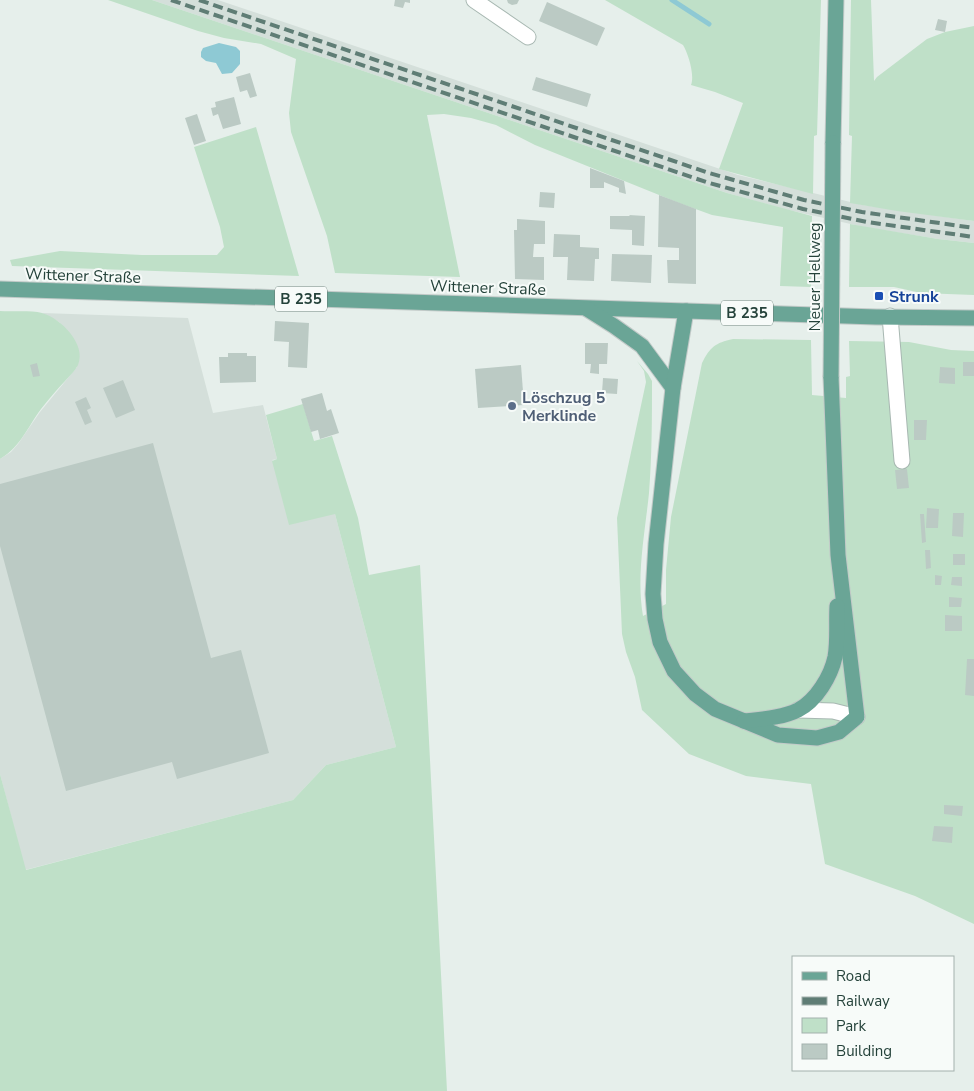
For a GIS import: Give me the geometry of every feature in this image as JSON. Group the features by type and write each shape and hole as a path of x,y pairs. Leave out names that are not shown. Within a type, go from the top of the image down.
{"main road":[{"name":"Neuer Hellweg","path":"743,721 777,716 798,710 814,696 826,680 835,657 838,555 831,377 836,0"},
{"name":"Wittener Straße","path":"0,289 686,311 974,318"},
{"path":"586,308 642,346 673,388"},
{"path":"686,311 673,388 656,544 653,594 660,642 674,671 695,694 715,709 778,735 818,738 838,732 857,717"},
{"name":"Neuer Hellweg","path":"838,555 857,717"}],"street":[{"path":"474,0 528,37"},
{"path":"890,316 902,461"},
{"path":"798,710 833,711 857,717"}],"shaded area":[{"path":"152,0 218,0 738,175 863,205 974,221 974,243 864,227 784,209 727,193"},
{"path":"42,313 188,318 213,413 263,405 277,459 272,460 335,514 396,747 326,765 293,800 25,870 0,774 0,459 11,452 18,444 40,412 77,367 76,344 59,322"}],"green space":[{"path":"108,0 152,0 727,193 812,216 811,287 780,286 783,227 712,215 535,145 496,125 471,118 444,114 427,115 460,277 335,273 327,236 291,132 289,113 296,59 261,44 224,38 198,31"},
{"path":"605,0 821,0 817,135 814,136 813,194 719,169 743,103 691,85 692,70 683,45"},
{"path":"851,0 871,0 874,81 927,39 945,32 974,26 974,221 850,203 852,136 849,135"},
{"path":"256,127 299,276 12,266 10,260 60,251 142,255 217,255 224,247 220,227 194,147"},
{"path":"850,224 974,243 974,295 921,293 894,287 849,287"},
{"path":"0,311 42,313 56,320 70,333 79,349 80,357 78,365 41,409 19,442 0,459"},
{"path":"733,339 811,340 812,395 846,398 846,377 850,376 849,341 909,342 951,350 974,351 974,924 915,896 825,864 811,784 746,776 689,754 642,710 635,677 622,634 617,518 646,382 644,371 637,361 652,381 650,479 640,586 643,616 666,604 666,570 671,517 702,363 714,346"},
{"path":"303,404 314,441 332,436 358,518 369,575 420,565 447,1091 0,1091 0,774 26,870 293,800 326,765 396,747 335,514 289,525 272,461 277,459 266,415"}],"water":[{"path":"219,43 236,47 240,51 240,64 232,73 222,74 216,63 206,61 201,57 203,48"}],"building":[{"path":"395,0 410,0 410,3 405,2 403,8 394,6"},
{"path":"507,0 519,0 517,4 512,5"},
{"path":"547,2 605,28 597,46 539,21"},
{"path":"938,19 947,21 945,32 935,30"},
{"path":"250,73 257,96 250,98 247,90 240,92 236,77"},
{"path":"536,77 591,94 587,107 532,90"},
{"path":"234,97 241,124 223,129 218,114 213,116 211,108 216,107 215,102"},
{"path":"197,114 206,141 194,145 185,118"},
{"path":"590,168 624,181 626,194 619,192 619,188 604,182 604,188 590,188"},
{"path":"540,192 555,193 554,208 539,207"},
{"path":"659,195 696,209 696,284 668,283 667,260 679,260 679,248 658,247"},
{"path":"610,216 645,216 644,246 632,245 632,230 610,229"},
{"path":"517,219 545,221 545,244 534,244 533,257 544,257 544,280 515,279 514,230 517,230"},
{"path":"554,234 580,235 580,247 599,248 599,259 595,259 594,281 567,280 568,257 553,257"},
{"path":"612,254 652,255 651,283 611,281"},
{"path":"275,321 309,323 307,368 288,367 289,342 274,341"},
{"path":"585,343 608,343 607,364 599,364 599,374 590,373 591,364 585,364"},
{"path":"228,353 247,353 247,356 256,356 256,382 220,383 219,357 228,357"},
{"path":"963,362 974,362 974,376 963,376"},
{"path":"37,363 40,376 33,377 30,365"},
{"path":"521,365 524,405 478,408 475,369"},
{"path":"940,367 955,368 955,384 939,383"},
{"path":"603,378 618,379 617,394 602,393"},
{"path":"123,380 135,410 116,418 103,388"},
{"path":"322,393 327,411 331,409 339,433 320,439 318,430 311,432 301,399"},
{"path":"86,397 91,408 87,410 92,422 85,425 75,402"},
{"path":"914,420 927,420 926,440 914,440"},
{"path":"153,443 211,658 241,650 269,753 177,779 172,762 66,791 0,546 0,484"},
{"path":"907,469 909,488 897,489 895,470"},
{"path":"927,508 939,509 938,528 926,528"},
{"path":"953,513 964,513 963,537 952,536"},
{"path":"920,514 924,514 926,542 922,543"},
{"path":"925,550 930,550 931,568 926,569"},
{"path":"953,554 965,554 965,565 953,565"},
{"path":"935,575 942,576 941,585 935,585"},
{"path":"952,577 962,577 962,586 951,585"},
{"path":"949,597 962,598 961,607 949,607"},
{"path":"945,615 962,616 962,631 945,631"},
{"path":"967,659 974,659 974,696 965,695"},
{"path":"944,805 963,806 962,816 944,814"},
{"path":"934,826 953,827 952,843 932,841"}],"waterway":[{"path":"672,0 709,24"}],"railway":[{"path":"171,0 706,182 803,209 867,222 974,237"},
{"path":"199,0 709,173 804,200 862,212 974,228"}],"place":[{"name":"Strunk","path":"879,296"},
{"name":"Löschzug 5 Merklinde","path":"512,406"}]}
